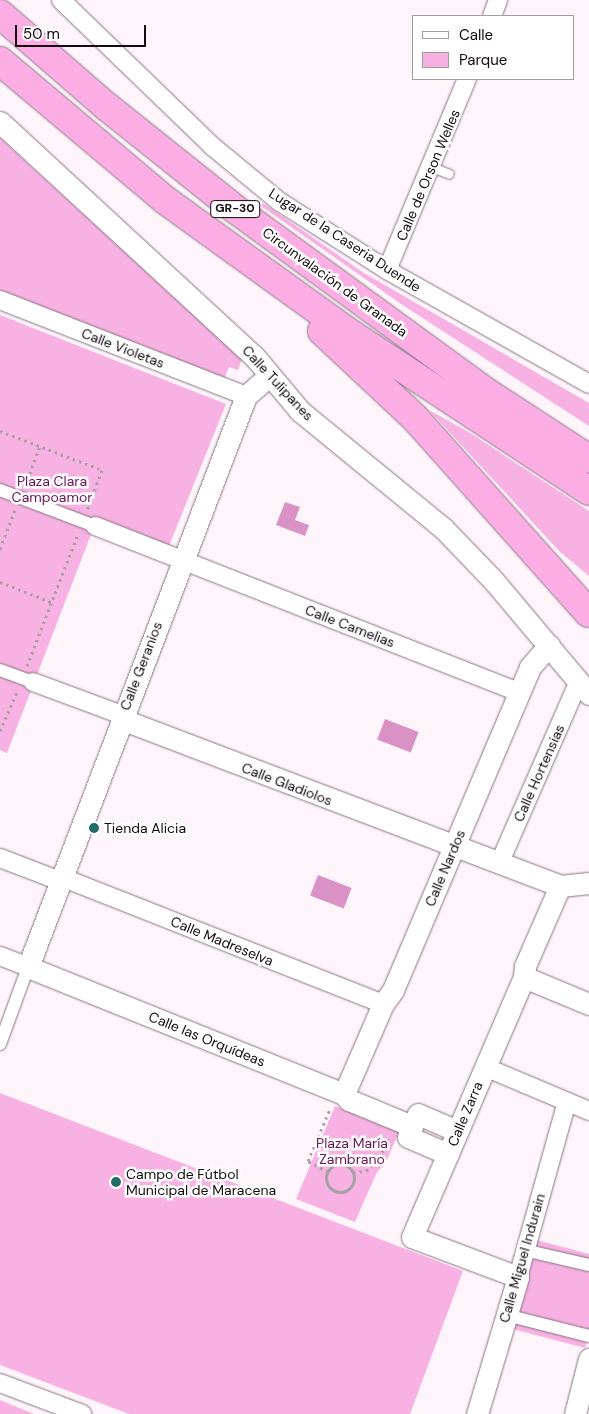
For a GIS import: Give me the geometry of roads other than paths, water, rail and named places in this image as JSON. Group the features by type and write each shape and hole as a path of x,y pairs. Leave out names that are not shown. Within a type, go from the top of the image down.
{"highway":[{"name":"Circunvalación de Granada","path":"0,14 106,106 235,209 483,390 589,459"},
{"name":"GR-30","path":"0,62 165,200 276,280 589,491"},
{"path":"276,280 307,320 334,341 415,418 589,613"},
{"path":"483,390 521,398 589,438"}],"street":[{"name":"Lugar de la Caseria Duende","path":"61,0 212,146 280,202 387,270 589,384"},
{"path":"492,15 498,0"},
{"name":"Calle de Orson Welles","path":"387,270 432,167 467,80"},
{"name":"Calle Tulipanes","path":"0,122 254,356 300,411 443,528 549,645 584,687"},
{"name":"Calle Violetas","path":"0,300 246,396"},
{"name":"Calle Geranios","path":"28,967 121,717 246,396 269,376"},
{"path":"0,490 182,560"},
{"name":"Calle Camelias","path":"182,560 519,692"},
{"name":"Calle Nardos","path":"335,1098 383,1004 393,990 530,667 549,645"},
{"path":"0,670 121,717"},
{"name":"Calle Hortensias","path":"498,864 584,687"},
{"name":"Calle Gladiolos","path":"121,717 453,848 560,886"},
{"name":"Calle Madreselva","path":"0,858 61,879 383,1004"},
{"path":"560,886 588,880"},
{"name":"Calle Zarra","path":"518,1276 412,1237 524,977 525,966 560,886"},
{"name":"Calle las Orquídeas","path":"0,956 335,1098 349,1100 412,1126"},
{"path":"0,1044 28,967"},
{"path":"524,977 589,1004"},
{"path":"485,1068 589,1111"},
{"name":"Calle Miguel Indurain","path":"477,1414 568,1102"},
{"path":"448,1154 408,1137 412,1126 418,1114 457,1131"},
{"path":"524,1250 589,1265"},
{"path":"506,1315 589,1336"},
{"path":"575,1414 589,1359"},
{"path":"0,1383 82,1414"}],"lane":[{"path":"432,167 449,174"}],"place":[{"name":"Tienda Alicia","path":"94,828"},
{"name":"Campo de Fútbol Municipal de Maracena","path":"116,1182"}],"park label":[{"name":"Plaza Clara Campoamor","path":"52,490"},
{"name":"Plaza María Zambrano","path":"352,1152"}]}
